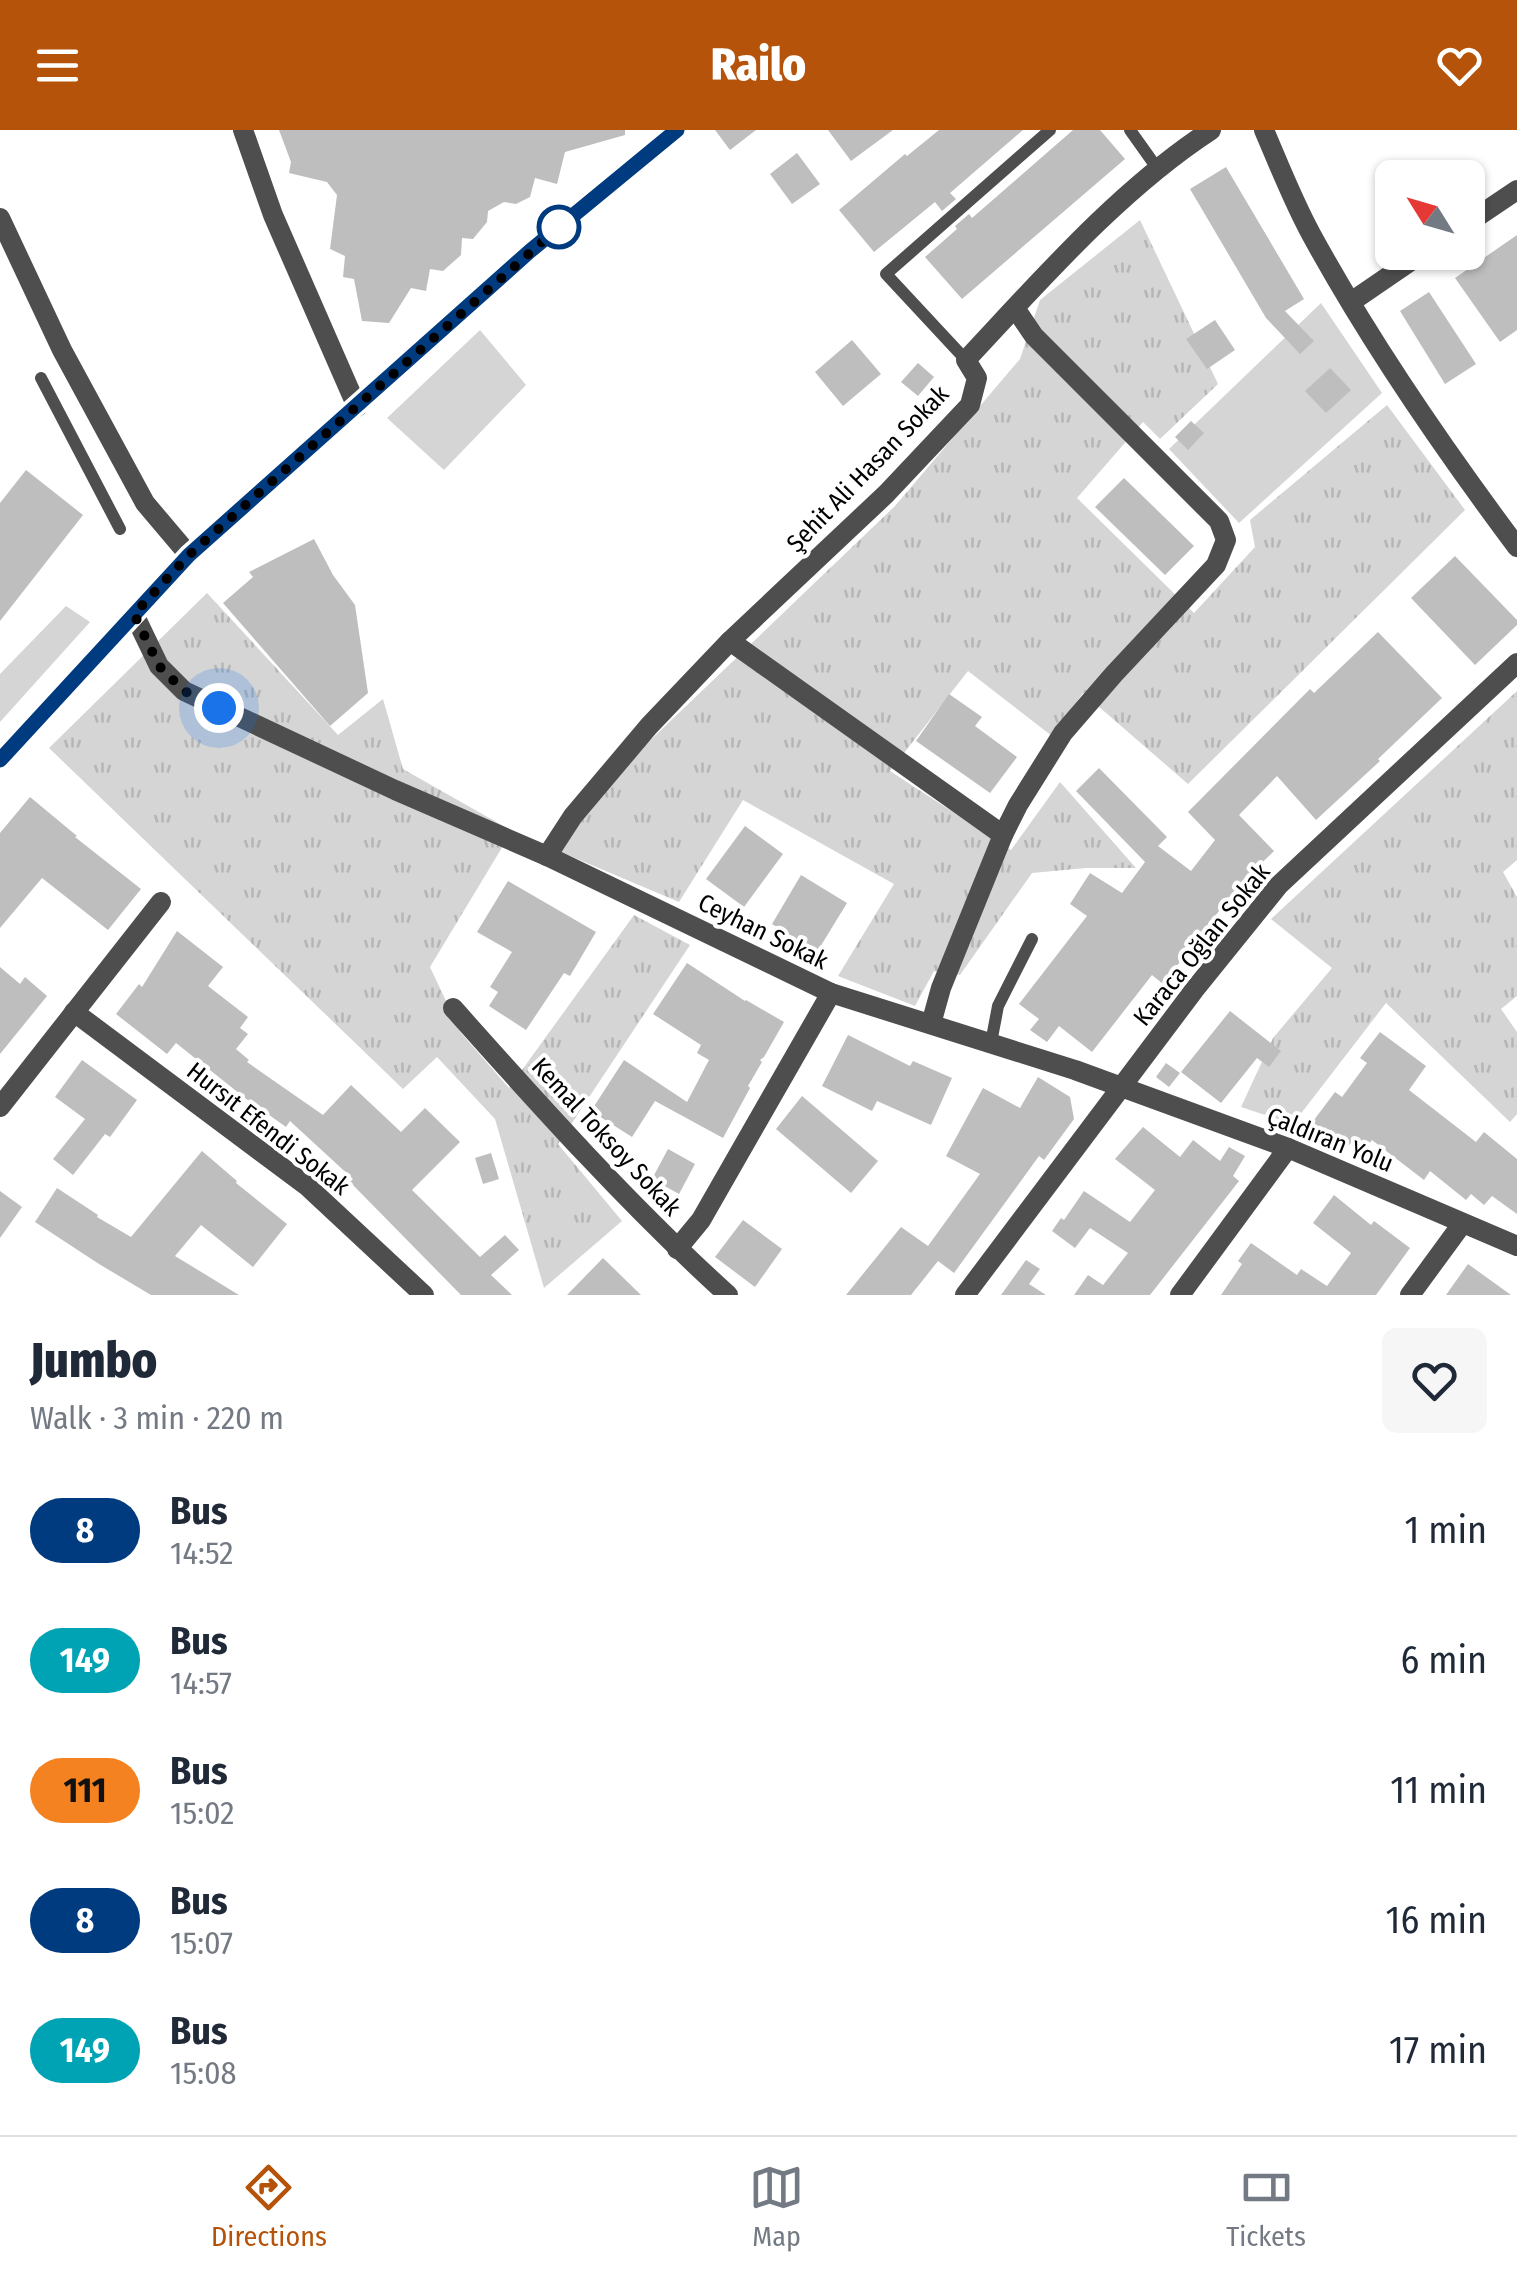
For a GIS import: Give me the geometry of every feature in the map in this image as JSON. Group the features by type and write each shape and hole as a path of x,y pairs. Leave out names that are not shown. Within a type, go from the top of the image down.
{"main road":[{"path":"0,760 189,555 668,132"}],"street":[{"path":"242,130 273,215 357,407"},
{"name":"Şehit Ali Hasan Sokak","path":"547,856 573,816 649,726 730,641 886,494 970,405 977,378 966,360 1036,283 1158,168 1211,130"},
{"path":"1264,130 1310,232 1351,302 1419,408 1515,540"},
{"path":"1485,212 1517,190"},
{"path":"0,218 62,350 145,504 189,555"},
{"path":"1351,302 1398,270"},
{"path":"931,1024 941,988 1018,805 1063,733 1216,564 1226,540 1219,521 1034,336 1015,308"},
{"name":"Ceyhan Sokak","path":"134,614 159,666 184,691 547,856 831,993 1075,1070 1120,1089"},
{"path":"730,641 1003,835"},
{"name":"Karaca Oğlan Sokak","path":"965,1295 1195,989 1279,885 1517,663"},
{"path":"0,1107 161,902"},
{"path":"677,1249 701,1220 831,993"},
{"name":"Kemal Toksoy Sokak","path":"454,1008 677,1249 728,1295"},
{"name":"Hursıt Efendi Sokak","path":"74,1012 308,1186 424,1295"},
{"name":"Çaldıran Yolu","path":"1120,1089 1288,1148 1517,1246"},
{"path":"1180,1295 1288,1148"},
{"path":"1410,1295 1462,1224"}],"lane":[{"path":"966,360 886,274 1050,130"},
{"path":"1130,130 1158,168"},
{"path":"42,378 120,530"},
{"path":"991,1044 998,1006 1032,939"}],"green space":[{"path":"1140,220 1218,384 1160,439 1143,422 1077,498 1194,613 1255,547 1250,520 1387,405 1465,510 1188,784 1083,693 1052,736 968,671 890,771 1011,850 1060,782 1136,868 1032,873 960,975 934,971 915,1006 838,976 894,884 743,800 679,902 542,844 895,506 1020,359 1040,300"},
{"path":"1321,303 1382,393 1239,523 1169,449"},
{"path":"480,330 526,385 444,470 387,418"},
{"path":"207,593 338,735 383,699 403,769 512,831 430,967 461,1033 509,1088 634,915 690,945 558,1144 622,1221 544,1288 495,1119 437,1057 403,1089 49,748"},
{"path":"66,606 90,622 0,722 0,674"},
{"path":"1517,691 1517,860 1503,872 1517,897 1517,996 1501,1009 1517,1032 1517,1114 1510,1122 1386,1003 1293,1124 1241,1107 1273,1038 1332,968 1271,919"}],"building":[{"path":"279,130 625,130 625,135 565,152 557,184 535,178 530,197 516,204 504,202 488,211 487,222 473,239 462,238 461,255 443,271 430,269 426,291 411,288 389,323 362,321 354,279 343,277 345,256 330,249 337,195 327,182 289,173 291,162"},
{"path":"715,130 756,130 730,150"},
{"path":"828,130 893,130 851,161"},
{"path":"939,130 1023,130 950,193 956,199 942,211 935,202 874,252 839,210"},
{"path":"1073,130 1100,130 1125,159 962,299 925,257 957,229 955,226 969,214 972,218"},
{"path":"797,153 820,184 792,204 770,174"},
{"path":"1226,167 1304,299 1285,311 1314,341 1300,354 1266,318 1190,189"},
{"path":"1517,235 1517,330 1500,342 1455,278 1467,270 1485,270 1485,257"},
{"path":"1429,292 1476,364 1445,384 1400,311"},
{"path":"1215,320 1235,350 1207,369 1186,339"},
{"path":"852,340 881,374 843,406 815,372"},
{"path":"918,363 934,377 918,396 901,382"},
{"path":"1330,368 1351,390 1326,413 1305,391"},
{"path":"1191,421 1204,433 1188,450 1175,437"},
{"path":"26,470 83,515 0,621 0,503"},
{"path":"1124,478 1194,546 1165,575 1095,507"},
{"path":"314,539 355,605 368,693 330,726 223,603 253,577 249,572"},
{"path":"1455,556 1517,620 1517,625 1475,665 1411,598"},
{"path":"1378,632 1442,698 1316,820 1277,776 1239,815 1274,851 1239,885 1163,984 1152,975 1092,1052 1059,1026 1047,1042 1030,1030 1039,1019 1019,1004 1087,916 1070,904 1090,873 1122,893 1145,862 1076,791 1099,768 1167,837 1158,846 1191,871 1215,840 1188,812 1310,689 1314,693"},
{"path":"949,694 982,717 975,726 1017,757 990,793 916,741"},
{"path":"30,797 141,889 108,930 42,878 0,928 0,833"},
{"path":"745,826 783,854 744,907 706,879"},
{"path":"801,875 847,903 817,952 772,924"},
{"path":"508,881 596,932 570,976 564,973 526,1030 489,1006 498,992 490,987 512,952 477,932"},
{"path":"177,931 223,967 208,986 248,1017 240,1028 248,1034 236,1049 247,1062 323,1115 351,1085 401,1132 425,1108 460,1142 412,1190 480,1257 505,1235 519,1250 491,1275 512,1295 461,1295 350,1182 353,1179 290,1121 286,1127 176,1043 167,1054 116,1014 139,984 142,987"},
{"path":"687,963 784,1022 760,1060 723,1138 655,1101 632,1137 591,1111 624,1060 687,1102 709,1060 697,1053 701,1045 653,1014"},
{"path":"0,967 20,984 25,977 47,996 0,1054"},
{"path":"1230,1011 1281,1051 1269,1067 1257,1058 1221,1103 1181,1072"},
{"path":"1380,1032 1426,1066 1409,1090 1476,1142 1484,1132 1517,1159 1517,1214 1492,1196 1484,1205 1471,1194 1466,1200 1430,1171 1424,1180 1372,1140 1366,1148 1354,1139 1345,1150 1311,1124 1335,1092 1342,1097 1367,1063 1360,1058"},
{"path":"848,1035 910,1066 913,1061 952,1078 931,1125 877,1101 872,1111 822,1086"},
{"path":"82,1060 137,1100 110,1137 105,1134 73,1175 53,1159 85,1119 55,1097"},
{"path":"1166,1063 1180,1073 1169,1087 1156,1077"},
{"path":"1038,1077 1070,1097 1074,1119 1044,1160 1039,1156 954,1273 938,1261 911,1295 846,1295 901,1227 928,1246 980,1174 946,1156 983,1088 1020,1108"},
{"path":"802,1096 878,1161 851,1193 776,1129"},
{"path":"1143,1127 1180,1157 1193,1140 1220,1161 1229,1147 1245,1156 1233,1176 1239,1181 1150,1295 1074,1295 1088,1275 1103,1285 1128,1253 1090,1228 1075,1248 1052,1231 1084,1191 1130,1222 1155,1190 1115,1159"},
{"path":"668,1149 695,1164 679,1194 652,1179"},
{"path":"202,1151 287,1224 253,1267 201,1225 175,1256 239,1295 151,1295 35,1222 57,1188 131,1237"},
{"path":"491,1153 499,1179 483,1184 475,1158"},
{"path":"0,1191 22,1207 0,1238"},
{"path":"1334,1195 1371,1225 1374,1221 1410,1248 1376,1295 1221,1295 1251,1243 1297,1275 1301,1269 1327,1286 1351,1253 1313,1223"},
{"path":"743,1220 782,1249 755,1287 715,1257"},
{"path":"603,1258 641,1295 567,1295"},
{"path":"1026,1260 1040,1269 1029,1284 1046,1295 1001,1295"},
{"path":"1468,1264 1511,1295 1446,1295"}],"bus line":[{"name":"8","path":"0,760 189,555 530,251 677,130"}],"route":[{"path":"219,708 184,691 159,666 134,614 189,555 559,227"}]}
